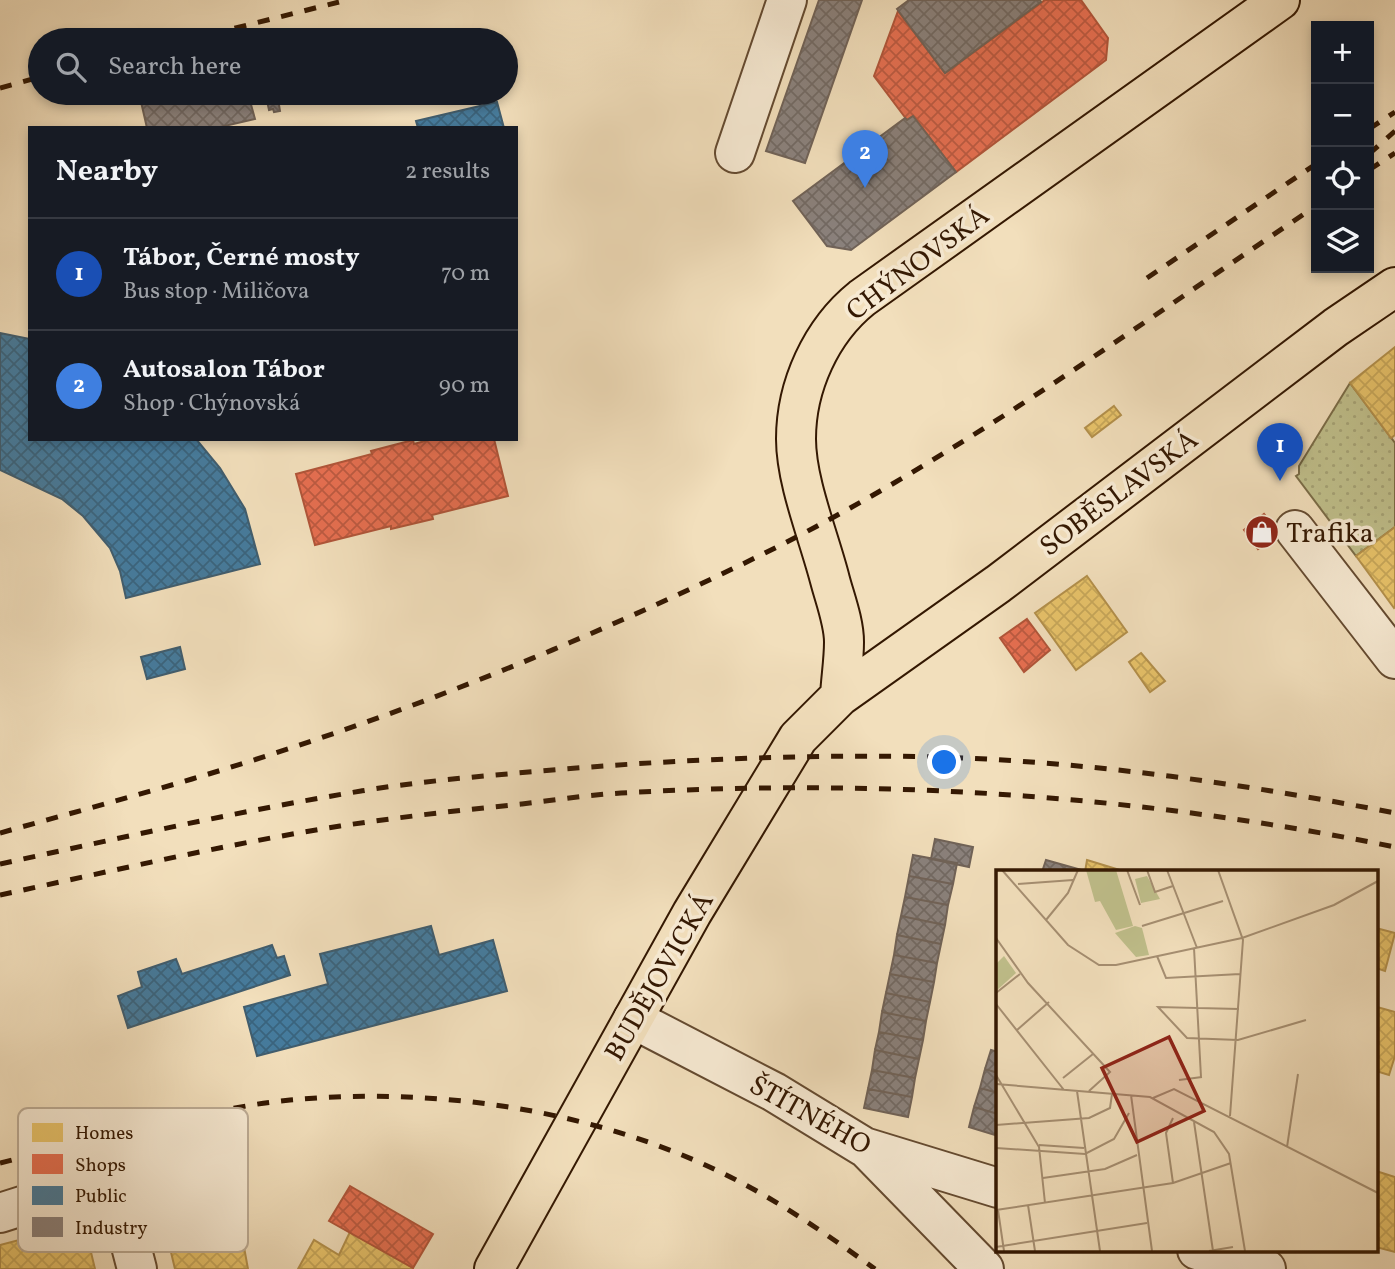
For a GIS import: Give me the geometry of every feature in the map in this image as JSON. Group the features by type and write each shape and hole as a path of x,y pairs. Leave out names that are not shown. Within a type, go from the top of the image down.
{"main road":[{"name":"CHÝNOVSKÁ","path":"840,695 844,640 800,469 796,439 807,377 826,336 862,298 1280,0"},
{"name":"SOBĚSLAVSKÁ","path":"840,695 998,584 1336,327 1395,286"},
{"name":"BUDĚJOVICKÁ","path":"494,1269 692,913 798,738 840,695"}],"street":[{"path":"736,153 787,0"},
{"path":"1295,530 1395,659"},
{"name":"ŠTÍTNÉHO","path":"633,1019 774,1092 864,1147 996,1187"},
{"path":"864,1147 984,1269"},
{"path":"0,1213 18,1207"},
{"path":"132,1252 136,1269"},
{"path":"1204,1252 1266,1269"}],"green space":[{"path":"1350,383 1395,443 1395,527 1356,556 1296,476 1299,474 1299,466"}],"building: Homes":[{"path":"1395,347 1395,435 1391,438 1350,383"},
{"path":"1114,406 1121,415 1092,437 1085,428"},
{"path":"1395,527 1395,607 1394,608 1356,556"},
{"path":"1087,576 1127,632 1076,670 1035,613"},
{"path":"1141,653 1165,681 1150,692 1129,662"},
{"path":"1087,860 1120,870 1085,870"},
{"path":"1378,929 1395,933 1385,971 1378,969"},
{"path":"1378,1007 1395,1012 1395,1056 1389,1075 1378,1072"},
{"path":"1378,1172 1395,1177 1395,1252 1378,1248"},
{"path":"350,1232 413,1269 298,1269 314,1240 339,1255"},
{"path":"18,1240 18,1252 91,1252 95,1269 0,1269 0,1245"},
{"path":"171,1252 245,1252 248,1269 175,1269"}],"building: Shops":[{"path":"1045,0 1081,0 1108,38 1106,60 956,172 913,116 907,120 874,76 898,11 945,73"},
{"path":"409,441 413,441 414,444 425,441 494,441 508,496 432,515 433,519 391,529 391,526 315,545 296,474"},
{"name":"Trafika","path":"1264,514 1280,533 1258,549 1244,530"},
{"path":"1027,619 1050,650 1024,672 1000,638"},
{"path":"350,1186 433,1234 413,1268 329,1221"}],"building: Public":[{"path":"484,105 498,105 503,126 417,126 416,121"},
{"path":"0,333 28,339 28,441 198,441 220,468 245,509 260,564 126,598 120,571 110,548 83,516 62,499 0,470"},
{"path":"180,647 185,669 147,679 141,657"},
{"path":"431,926 439,955 493,940 507,991 257,1056 244,1007 328,984 320,954"},
{"path":"272,945 277,958 284,956 290,975 128,1028 118,996 142,987 138,972 176,959 182,974"}],"building: Industry":[{"path":"819,0 862,0 805,163 766,151"},
{"path":"909,0 1041,2 945,73 897,9"},
{"path":"142,105 251,105 255,119 225,126 147,126"},
{"path":"268,105 279,105 280,111 269,110"},
{"path":"913,116 956,172 851,250 827,246 793,201 905,118 907,120"},
{"path":"935,839 973,847 969,867 931,859"},
{"path":"913,855 957,863 953,884 909,876"},
{"path":"1046,860 1081,870 1043,870"},
{"path":"909,876 953,884 948,905 905,897"},
{"path":"905,897 948,905 945,925 901,916"},
{"path":"901,916 945,925 941,944 897,935"},
{"path":"897,935 941,944 937,963 894,955"},
{"path":"894,955 937,963 934,982 890,974"},
{"path":"890,974 934,982 930,1002 886,993"},
{"path":"886,993 930,1002 926,1021 882,1012"},
{"path":"882,1012 926,1021 923,1040 879,1032"},
{"path":"879,1032 923,1040 919,1059 875,1050"},
{"path":"875,1050 919,1059 915,1078 872,1070"},
{"path":"991,1050 996,1051 996,1072 985,1069"},
{"path":"985,1069 996,1072 996,1092 980,1088"},
{"path":"872,1070 915,1078 912,1097 868,1089"},
{"path":"980,1088 996,1092 996,1113 974,1107"},
{"path":"868,1089 912,1097 908,1117 864,1108"},
{"path":"974,1107 996,1113 996,1135 969,1127"}],"railway":[{"path":"236,28 339,2"},
{"path":"0,88 28,80"},
{"path":"1374,126 1395,112"},
{"path":"1374,150 1395,131"},
{"path":"1374,167 1395,153"},
{"path":"1147,278 1311,167"},
{"path":"0,833 192,779 337,732 481,679 692,588 834,517 905,477 1044,390 1311,209"},
{"path":"0,864 225,816 386,787 564,769 752,758 939,757 1054,764 1225,784 1395,813"},
{"path":"0,895 212,849 340,826 596,795 719,789 913,790 1106,803 1299,829 1395,847"},
{"path":"239,1108 290,1100 406,1097 522,1109 579,1121 690,1158 742,1183 777,1203 875,1269"},
{"path":"0,1163 18,1159"}],"place":[{"name":"Autosalon Tábor","path":"865,188"},
{"name":"Tábor, Černé mosty","path":"1280,481"},
{"name":"Trafika","path":"1262,532"}]}
